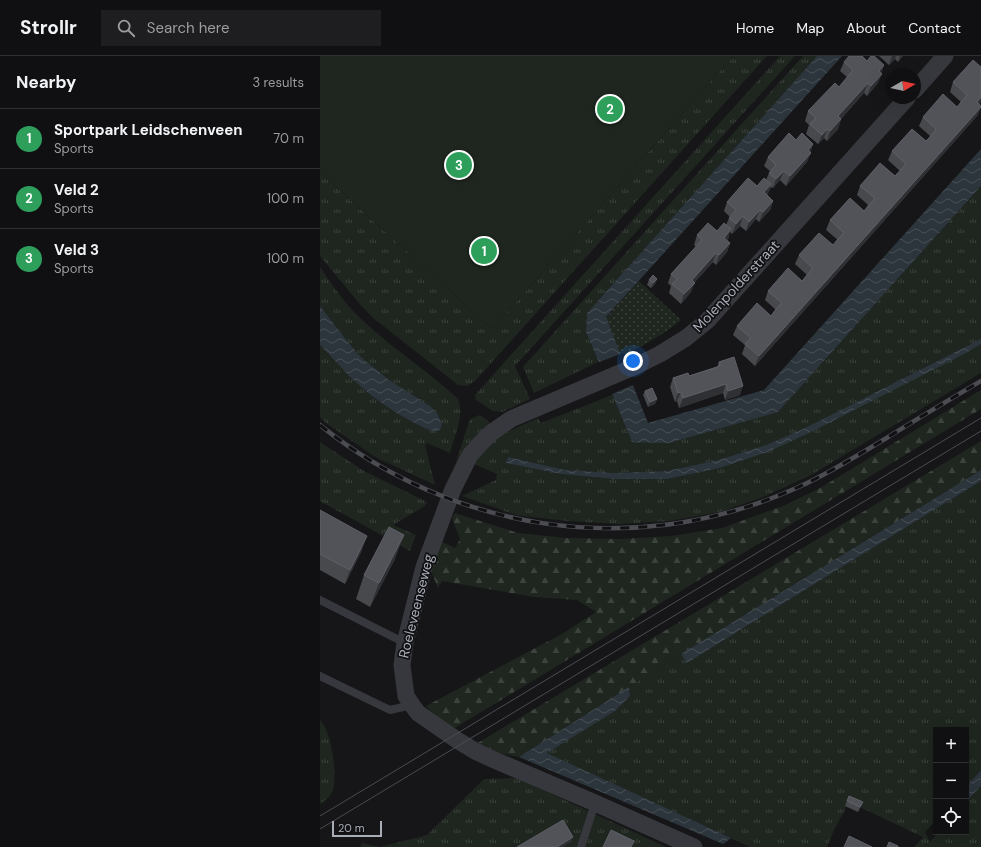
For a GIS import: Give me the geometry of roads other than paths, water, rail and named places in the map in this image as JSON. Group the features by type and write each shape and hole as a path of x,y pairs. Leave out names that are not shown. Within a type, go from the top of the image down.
{"street":[{"path":"921,83 945,56"},
{"name":"Molenpolderstraat","path":"500,426 511,419 636,366 660,354 686,338 707,321 903,104"},
{"name":"Roeleveenseweg","path":"500,426 470,455 453,489 424,567 405,642 402,665 406,696 418,713 476,751 694,847"}],"lane":[{"path":"320,600 405,642"},
{"path":"320,676 390,710 412,705"},
{"path":"581,847 595,803"}],"water":[{"path":"817,56 842,56 606,317 648,423 764,390 981,149 981,186 778,412 669,443 632,442 586,332 587,313"},
{"path":"320,306 361,357 389,380 430,406 437,413 442,424 440,430 434,432 401,416 371,395 348,375 320,345"},
{"path":"981,339 981,344 966,353 811,432 768,452 720,468 667,479 614,479 561,474 506,463 508,457 565,470 615,473 667,471 718,460 766,445 805,428"},
{"path":"981,470 981,481 687,663 681,654"},
{"path":"629,687 630,696 615,711 547,753 731,838 723,844 519,757"},
{"path":"981,770 981,786 969,799 969,784"}],"tram line":[{"path":"320,816 981,418"},
{"path":"320,829 981,431"}],"railway":[{"path":"320,425 372,461 427,490 484,510 544,523 605,528 666,525 727,513 787,492 825,474 981,381"}],"place":[{"name":"Veld 2","path":"610,109"},
{"name":"Veld 3","path":"459,165"},
{"name":"Sportpark Leidschenveen","path":"484,251"}]}
